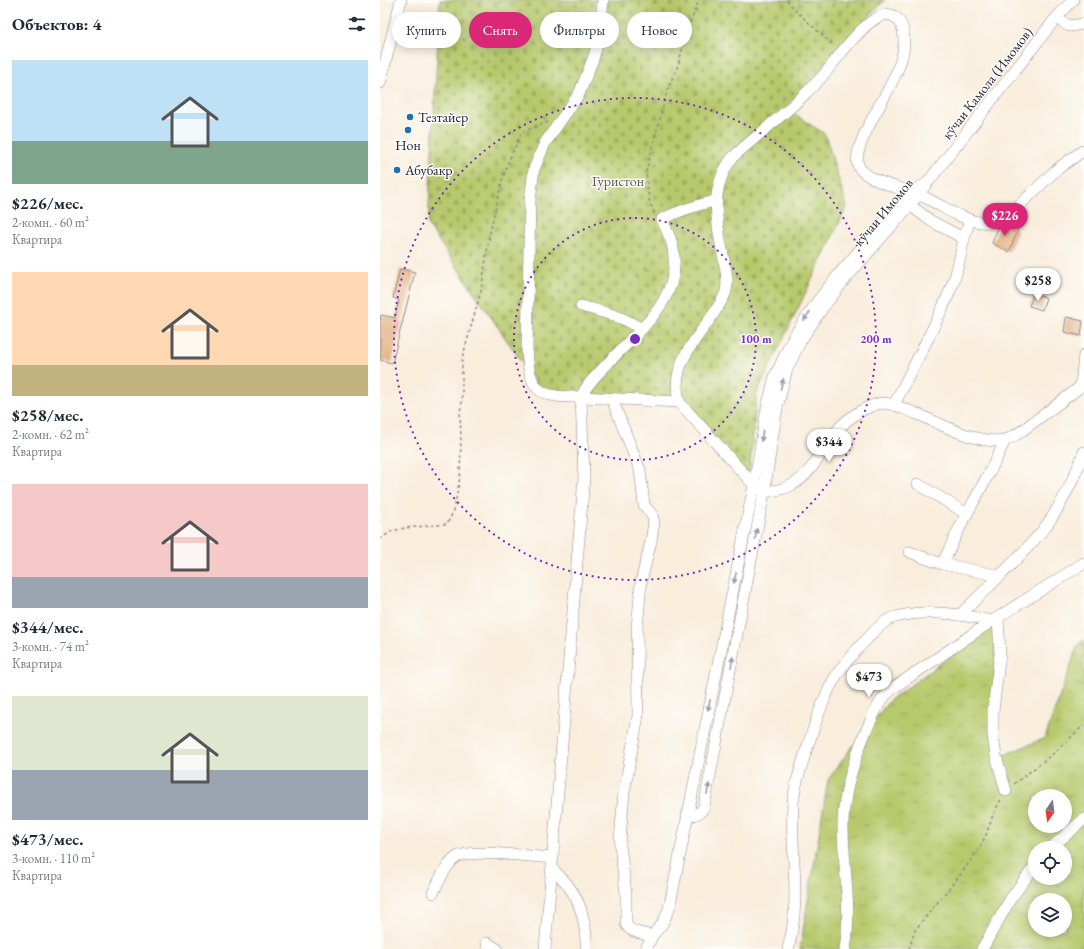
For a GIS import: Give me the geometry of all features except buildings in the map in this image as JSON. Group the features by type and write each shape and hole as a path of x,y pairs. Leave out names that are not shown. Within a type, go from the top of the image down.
{"street":[{"path":"380,83 401,0"},
{"path":"603,0 599,38 593,59 579,94 545,143 534,169 530,200 526,352 528,368 531,379 537,388 546,395 557,397 612,398 679,402"},
{"name":"кӯчаи Камола (Имомов)","path":"926,184 1056,18 1073,0"},
{"path":"1084,150 1056,170 1009,215 1001,221 991,224 970,220 914,193 885,183 864,173 858,167 857,162 861,141 892,82 903,53 904,35 897,18 892,14 886,14 878,17 871,22 840,54 820,80 802,98 755,136 728,163 720,180 715,201 718,230 726,270 727,286 723,299 683,360 677,381 679,402 754,485 764,492 790,486 801,478 811,469 836,432 852,416 865,408 879,404 894,405 955,431 979,438 993,441 1005,440 1017,434 1082,386 1084,355"},
{"path":"1056,18 1069,26 1084,24"},
{"name":"кӯчаи Имомов","path":"646,949 652,936 662,924 669,909 754,485 767,408 779,366 788,346 800,326 824,293 914,193 926,184"},
{"name":"кӯчаи Имомов","path":"687,815 696,815 702,811 704,807 764,492 769,452 781,388 787,368 807,331 846,278 910,205 914,193"},
{"path":"545,949 584,478 581,397 590,382 654,314 672,286 674,258 672,244 662,219 702,204 715,201"},
{"path":"910,205 931,221 963,238"},
{"path":"894,405 943,308 956,274 963,238 970,220"},
{"path":"581,306 632,322 641,329"},
{"path":"612,398 640,470 644,506 652,515 654,522 641,582 638,612 638,716 636,735 624,792 620,845 626,892 626,924 631,930 652,936"},
{"path":"943,564 966,514 995,463 1005,440"},
{"path":"960,615 1000,576 1043,529 1065,494 1084,452"},
{"path":"918,484 966,514"},
{"path":"910,552 943,564 1000,576"},
{"path":"844,949 847,906 843,824 845,804 854,764 877,708 885,696 896,686 995,619 1084,563"},
{"path":"788,949 794,920 796,898 792,828 794,796 799,773 811,736 829,690 838,673 851,656 878,627 886,621 915,614 936,613 995,619"},
{"path":"995,619 1000,654 993,710 993,736 996,756 1006,791"},
{"path":"1059,841 1084,819"},
{"path":"433,893 446,870 457,857 478,853 552,863 569,886 578,904 585,929 586,949"},
{"path":"982,949 1011,898 1028,875"},
{"path":"487,944 498,949"}],"path":[{"path":"662,219 654,212 650,200 646,171 668,88 678,65 688,29 699,0"},
{"path":"787,0 795,10 840,54"},
{"path":"380,539 392,531 404,528 447,524 454,510 461,460 460,412 462,401 462,358 468,332 481,291 484,263 496,206 509,160 522,132 550,121"},
{"path":"909,949 915,930 960,875 979,849 993,815 1006,791 1054,753 1084,725"}],"green space":[{"name":"Гуристон","path":"440,0 885,0 785,108 825,134 847,207 757,393 749,476 675,402 545,396 428,225 437,48 461,48 461,12 439,12"},
{"path":"995,624 997,758 1045,738 1078,645 1084,640 1084,949 800,949 828,780 848,752 890,700"}],"place":[{"name":"Тезтайер","path":"410,117"},
{"name":"Нон","path":"408,130"},
{"name":"Абубакр","path":"397,170"}]}
